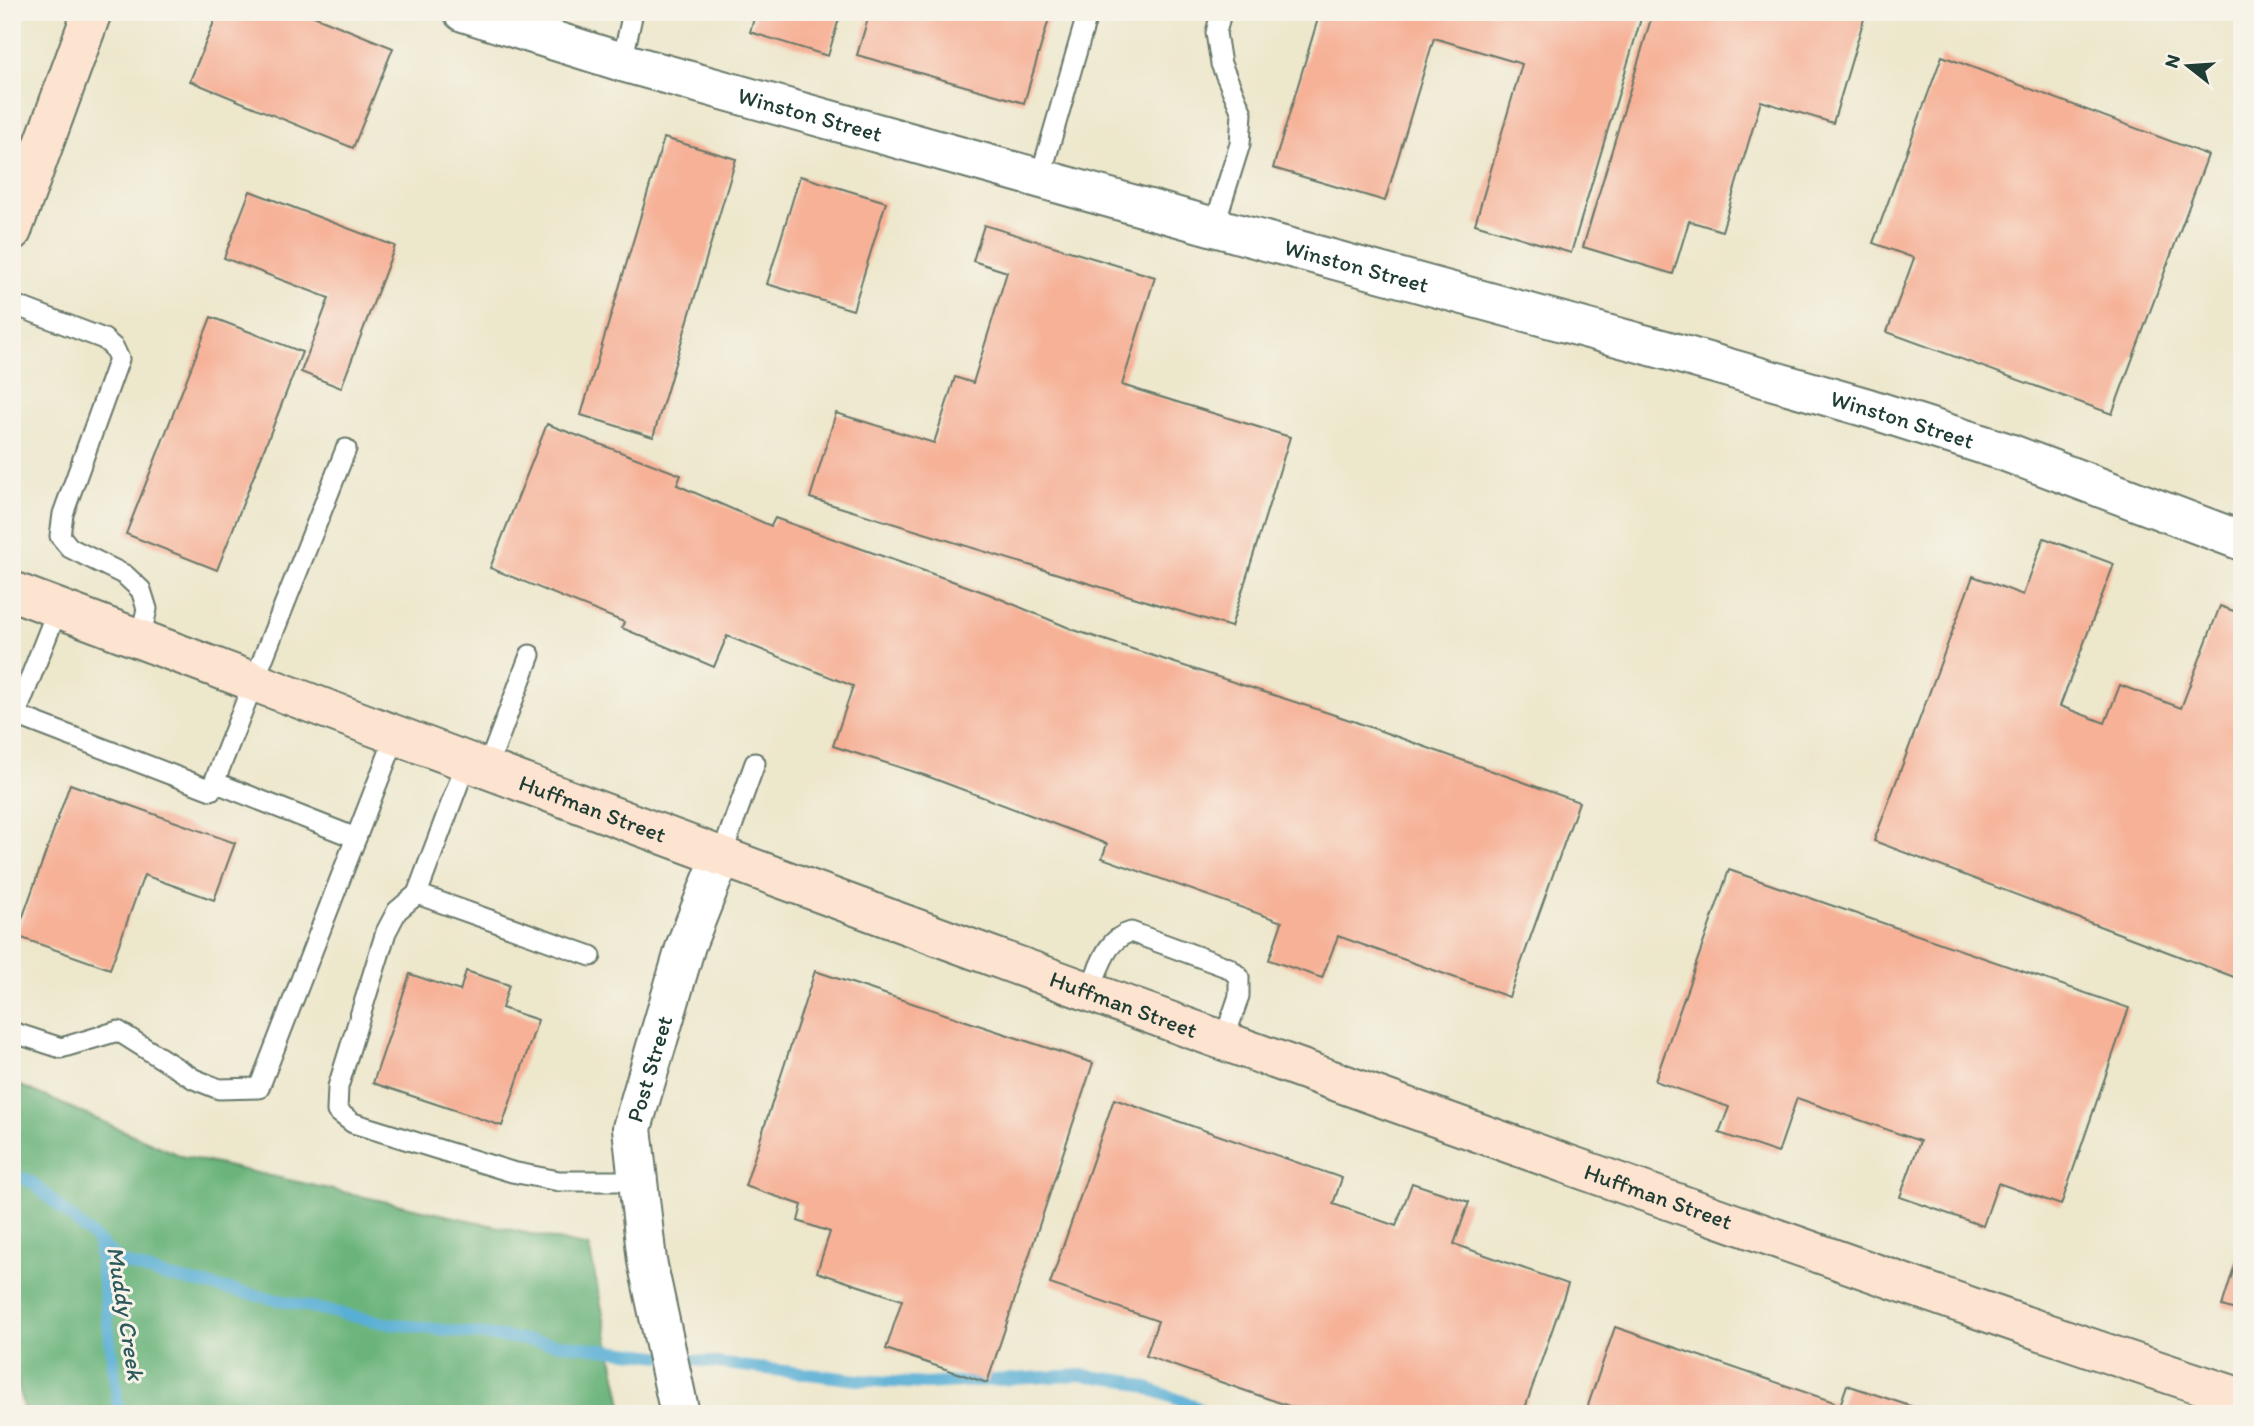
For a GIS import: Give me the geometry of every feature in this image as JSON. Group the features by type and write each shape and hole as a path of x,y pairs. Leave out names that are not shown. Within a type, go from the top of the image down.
{"street":[{"path":"12,231 92,12"},
{"name":"Winston Street","path":"471,13 622,62 1868,408 2007,452 2242,541"},
{"name":"Huffman Street","path":"12,591 722,857 1224,1040 2031,1329 2242,1398"},
{"name":"Post Street","path":"680,1414 647,1261 632,1128 686,945 722,857"}],"lane":[{"path":"622,62 634,12"},
{"path":"1040,178 1088,12"},
{"path":"1214,227 1240,144 1242,113 1221,64 1216,33 1221,12"},
{"path":"12,304 104,339 114,348 119,359 63,514 61,536 70,548 125,575 141,590 147,609 140,639"},
{"path":"212,786 346,449"},
{"path":"58,608 14,720 212,786 356,838"},
{"path":"530,655 417,894 397,911 386,932 338,1087 337,1111 353,1124 512,1172 559,1181 638,1181"},
{"path":"12,1032 61,1048 118,1031 194,1079 219,1089 259,1088 396,735"},
{"path":"722,857 755,763"},
{"path":"417,894 591,956"},
{"path":"1089,991 1110,944 1119,935 1131,932 1229,968 1239,977 1239,996 1224,1040"}],"green space":[{"path":"12,1082 181,1156 589,1247 624,1414 24,1414 12,1349"}],"building":[{"path":"218,12 304,12 393,48 353,148 190,81"},
{"path":"756,12 841,12 828,56 750,32"},
{"path":"870,12 1051,12 1024,103 857,55"},
{"path":"1320,12 1643,12 1571,253 1475,224 1522,64 1434,38 1385,201 1273,168"},
{"path":"1653,12 1866,12 1833,123 1761,101 1722,231 1689,221 1673,274 1583,247"},
{"path":"1942,56 2208,155 2112,414 1887,332 1914,258 1873,243"},
{"path":"664,138 736,159 653,437 581,415"},
{"path":"800,176 886,202 853,310 767,284"},
{"path":"250,191 395,246 341,388 301,372 329,298 224,258"},
{"path":"984,225 1155,277 1122,385 1290,437 1231,627 810,498 836,413 934,443 955,377 973,383 1007,272 973,261"},
{"path":"211,317 302,352 217,570 126,534"},
{"path":"547,424 681,475 677,485 771,526 775,518 989,594 1074,630 1353,721 1579,802 1509,997 1338,936 1322,978 1269,960 1282,922 1102,858 1107,844 924,775 833,746 853,686 727,636 714,667 622,628 624,622 490,568"},
{"path":"2044,538 2114,564 2060,706 2105,723 2120,685 2181,708 2220,606 2242,614 2242,980 1874,841 1973,576 2023,595"},
{"path":"70,784 235,843 214,900 144,875 110,969 16,936"},
{"path":"1729,870 2129,1008 2061,1205 1998,1183 1983,1226 1900,1197 1920,1141 1797,1098 1778,1153 1719,1133 1729,1107 1655,1081"},
{"path":"466,971 509,985 502,1008 538,1020 502,1126 373,1083 410,974 460,991"},
{"path":"815,971 1093,1063 987,1383 886,1349 902,1300 817,1272 830,1232 798,1221 802,1205 745,1186"},
{"path":"1114,1099 1342,1178 1333,1204 1396,1226 1412,1183 1469,1202 1454,1244 1568,1284 1523,1414 1312,1414 1146,1356 1158,1321 1050,1284"},
{"path":"2242,1245 2242,1312 2222,1306"},
{"path":"1615,1327 1834,1402 1830,1414 1585,1414"},
{"path":"1847,1385 1922,1410 1921,1414 1837,1414"}],"waterway":[{"path":"12,1173 33,1183 121,1262 165,1276 385,1323 858,1380 926,1384 1081,1375 1128,1381 1193,1405 1207,1414"},
{"name":"Muddy Creek","path":"98,1243 119,1414"}]}
